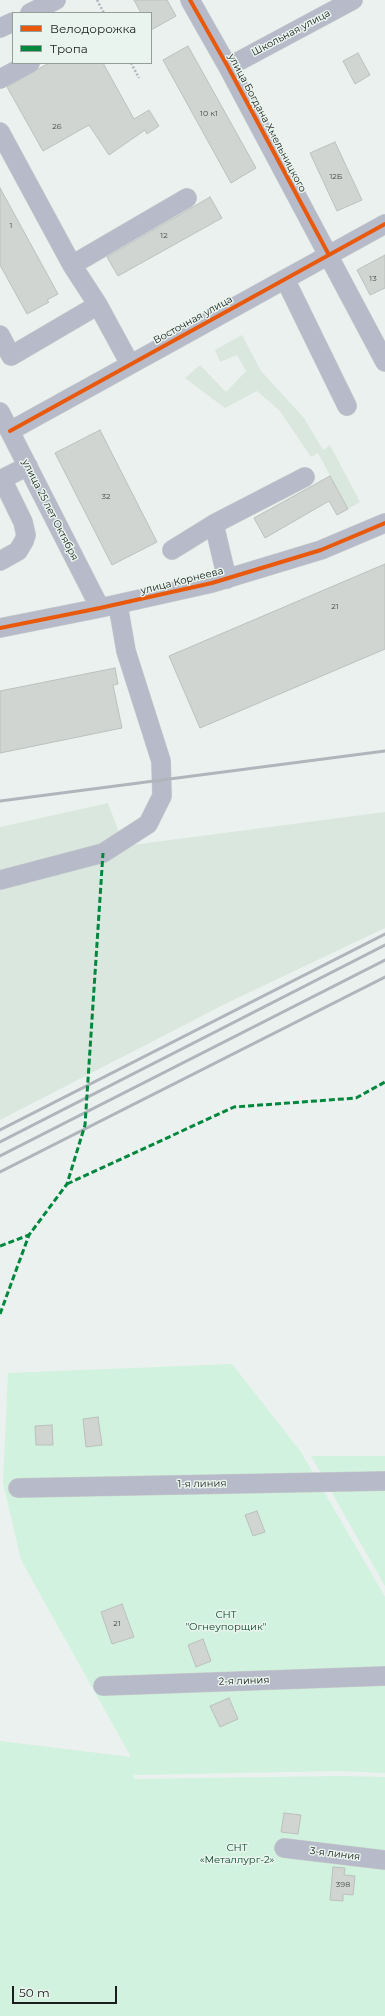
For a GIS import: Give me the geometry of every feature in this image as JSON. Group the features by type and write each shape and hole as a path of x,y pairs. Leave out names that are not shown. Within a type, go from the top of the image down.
{"street":[{"path":"32,12 56,0"},
{"name":"улица Богдана Хмельницкого","path":"190,0 329,254 385,362"},
{"name":"Школьная улица","path":"228,67 353,0"},
{"path":"0,28 12,22"},
{"path":"0,80 28,64"},
{"path":"0,132 72,265 98,305 130,364"},
{"path":"72,265 187,198"},
{"name":"Восточная улица","path":"10,431 385,224"},
{"path":"285,279 347,406"},
{"path":"0,335 11,356 98,305"},
{"name":"улица 25 лет Октября","path":"0,412 28,466 109,606 126,651 161,761 162,796 148,824 103,853 0,880"},
{"path":"0,561 18,551 26,535 23,522 1,479 28,466"},
{"path":"172,550 214,524 305,477"},
{"name":"улица Корнеева","path":"0,628 109,606 227,579 321,550 385,523"},
{"path":"214,524 227,579"},
{"name":"1-я линия","path":"18,1488 385,1481"},
{"name":"2-я линия","path":"103,1686 385,1676"},
{"name":"3-я линия","path":"284,1848 385,1860"}],"path":[{"path":"97,0 103,12"},
{"path":"132,64 140,78"}],"shaded area":[{"path":"242,335 261,371 304,418 323,450 330,445 360,502 348,509 318,453 311,457 280,411 257,391 225,408 185,378 200,365 226,392 246,371 237,355 220,362 215,350"},
{"path":"108,803 124,846 385,812 385,928 229,1002 0,1120 0,827"}],"green space":[{"path":"232,1364 301,1452 385,1597 385,1773 340,1771 134,1775 134,1779 341,1776 385,1777 385,2016 0,2016 0,1741 131,1757 21,1560 3,1483 8,1373"},
{"path":"311,1456 385,1456 385,1586"}],"building":[{"path":"134,0 167,0 176,16 152,29 152,12 140,12"},
{"path":"188,46 256,168 231,183 163,60"},
{"path":"358,53 370,75 355,84 343,61"},
{"path":"47,64 104,64 134,119 149,110 159,126 147,134 145,130 109,155 89,125 43,151 7,87"},
{"path":"335,142 362,200 337,211 310,153"},
{"path":"0,188 58,294 47,300 49,302 27,314 0,265"},
{"path":"210,197 222,218 118,276 107,257"},
{"path":"385,255 385,288 370,295 357,270"},
{"path":"100,430 157,542 112,565 55,453"},
{"path":"330,476 348,509 337,515 329,501 265,538 254,518"},
{"path":"385,564 385,649 200,728 169,656"},
{"path":"115,668 118,684 113,685 122,728 0,753 0,691"},
{"path":"98,1417 102,1445 86,1447 83,1419"},
{"path":"52,1425 53,1445 36,1445 35,1426"},
{"path":"257,1511 265,1532 253,1536 245,1515"},
{"path":"122,1604 134,1637 112,1644 101,1612"},
{"path":"203,1639 211,1661 196,1667 188,1645"},
{"path":"229,1698 238,1719 220,1727 210,1706"},
{"path":"284,1813 301,1815 298,1834 281,1832"},
{"path":"333,1867 345,1868 344,1875 355,1876 353,1895 343,1894 343,1901 330,1900"}],"railway":[{"path":"0,801 385,751"},
{"path":"0,1130 385,934"},
{"path":"0,1142 385,945"},
{"path":"0,1156 385,960"},
{"path":"0,1172 385,977"}],"marked path":[{"path":"0,1314 29,1235 67,1184 85,1125 103,853"},
{"path":"67,1184 234,1107 356,1098 385,1082"},
{"path":"0,1246 29,1235"}],"cycle path":[{"path":"190,0 228,67 329,255"},
{"path":"10,431 385,224"},
{"path":"0,628 212,583 321,550 385,523"}],"park label":[{"name":"СНТ \"Огнеупорщик\"","path":"226,1620"},
{"name":"СНТ «Металлург-2»","path":"237,1854"}]}
